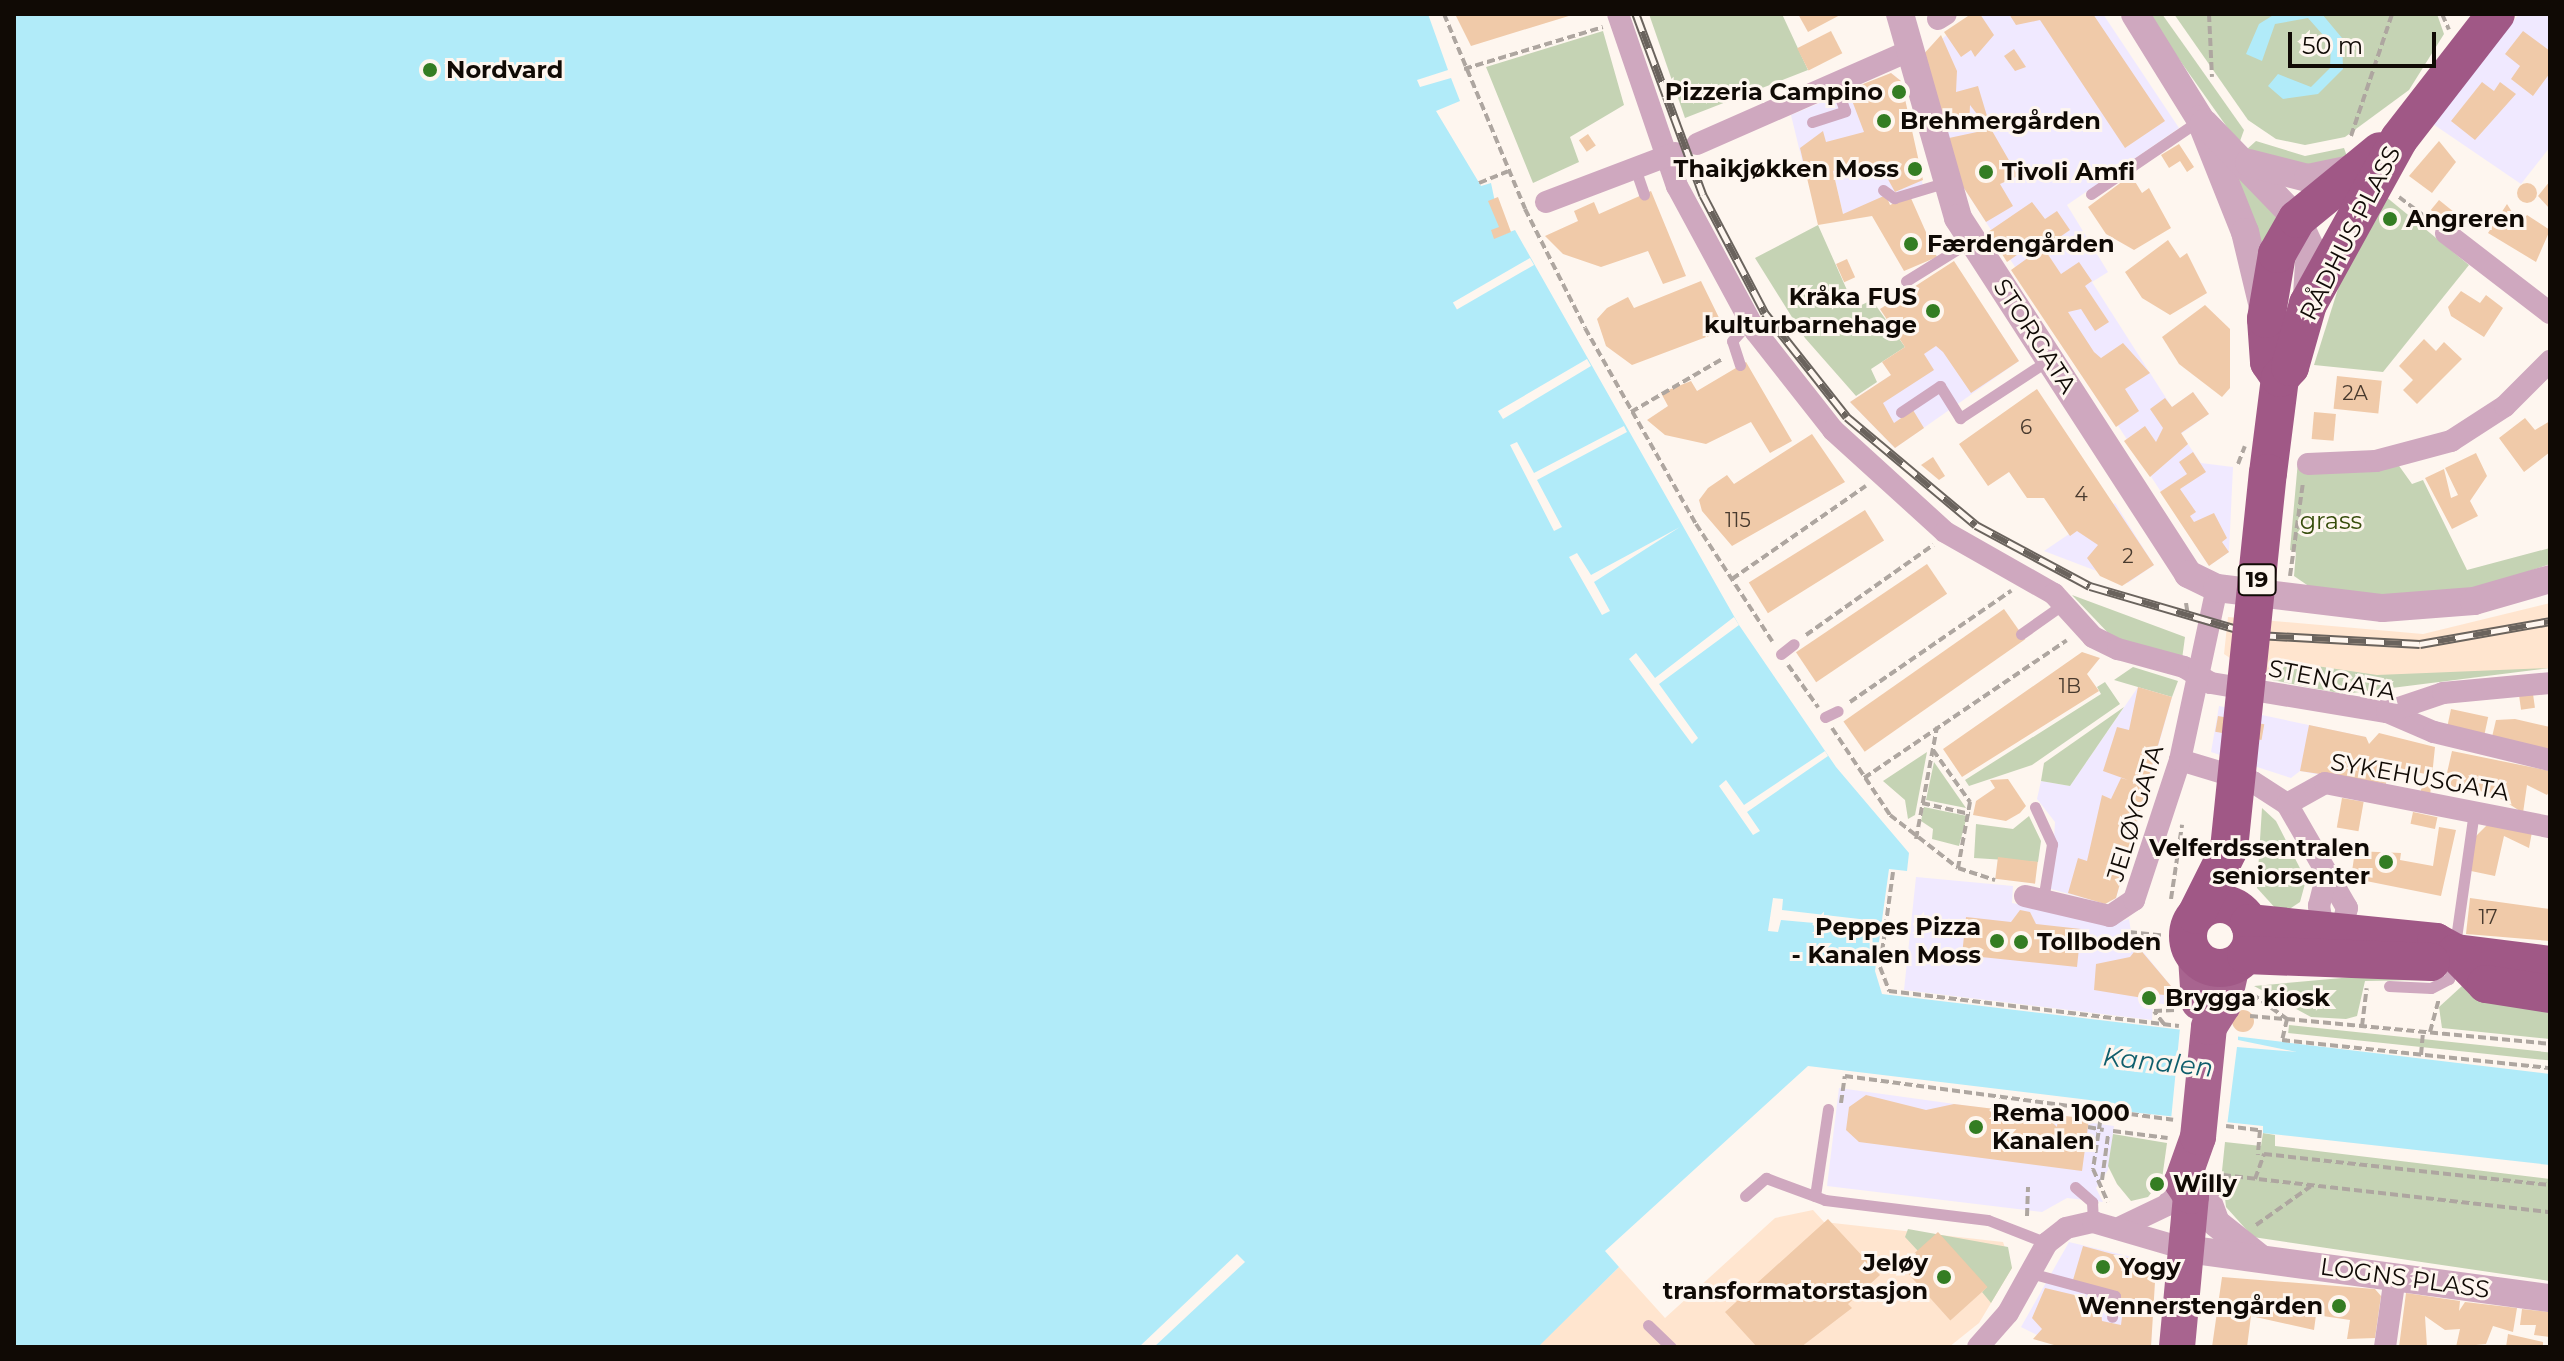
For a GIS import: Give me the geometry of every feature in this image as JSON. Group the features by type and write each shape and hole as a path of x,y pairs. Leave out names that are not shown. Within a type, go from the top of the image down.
{"highway":[{"name":"19","path":"2399,139 2496,14"},
{"name":"RÅDHUS PLASS","path":"2280,378 2269,362 2266,319 2277,254 2297,219 2356,153 2399,139"},
{"name":"RÅDHUS PLASS","path":"2232,941 2227,860 2280,378 2290,367 2308,304 2399,139"},
{"name":"RÅDHUS PLASS","path":"2177,920 2227,860"},
{"path":"2177,920 2214,904 2232,941 2332,941 2452,966 2550,965"},
{"path":"2452,966 2486,984 2550,994"}],"main road":[{"path":"2177,1347 2214,1012 2232,941"}],"street":[{"name":"STORGATA","path":"1900,14 1944,183 1972,240 2188,574 2217,588"},
{"path":"2135,14 2200,119 2245,232 2266,319"},
{"path":"1619,18 1670,154 1750,321 1797,389 1878,478 1945,532 2066,603 2083,628"},
{"path":"1711,141 1770,118 1835,83 1909,51"},
{"path":"2200,119 2248,163 2297,219 2310,247 2308,304"},
{"path":"2248,163 2308,178 2356,153"},
{"path":"1546,202 1670,154"},
{"path":"2446,233 2550,313"},
{"path":"2308,464 2376,461 2451,441 2505,406 2550,361"},
{"path":"2217,588 2338,606 2431,608 2550,579"},
{"name":"JELØYGATA","path":"2034,898 2110,916 2129,908 2180,760 2217,588"},
{"name":"STENGATA","path":"2083,628 2118,649 2200,674 2211,683 2387,712 2434,732 2550,760"},
{"path":"2387,712 2443,693 2550,683"},
{"path":"2180,760 2253,782 2287,804 2347,908 2332,941"},
{"name":"SYKEHUSGATA","path":"2287,804 2325,783 2550,827"},
{"path":"2121,1227 2167,1205 2196,1159"},
{"path":"2196,1159 2216,1223 2260,1258"},
{"path":"1978,1347 2047,1243 2066,1228 2100,1213 2137,1238 2186,1249"},
{"name":"LOGNS PLASS","path":"2186,1249 2550,1298"},
{"path":"2385,1347 2395,1277"}],"lane":[{"path":"1812,122 1845,111 1835,83"},
{"path":"2091,194 2200,119"},
{"path":"1635,168 1644,194"},
{"path":"1883,190 1894,198 1944,183"},
{"path":"1906,281 1972,240"},
{"path":"1740,365 1734,352 1736,330 1750,321"},
{"path":"1901,412 1944,382 1960,418 2050,358"},
{"path":"2021,634 2066,603"},
{"path":"1781,654 1797,642"},
{"path":"1825,717 1842,708"},
{"path":"2034,898 2052,844 2035,807"},
{"path":"2389,986 2431,988 2452,966 2474,812"},
{"path":"1820,1198 1828,1109"},
{"path":"1745,1196 1766,1178 1820,1198 1988,1220 2047,1243"},
{"path":"2075,1187 2100,1213"},
{"path":"2029,1273 2115,1296 2112,1317"},
{"path":"1648,1325 1671,1347"}],"path":[{"path":"1444,14 1508,171 1631,412 1732,579 1864,778 1916,839 1958,868 1995,880"},
{"path":"2209,14 2212,77"},
{"path":"2356,153 2392,14"},
{"path":"2442,14 2450,32"},
{"path":"1464,69 1619,18"},
{"path":"1479,183 1508,171"},
{"path":"2395,194 2446,233"},
{"path":"1631,412 1734,352"},
{"path":"2289,582 2308,464"},
{"path":"1732,579 1878,478"},
{"path":"1797,642 1945,532"},
{"path":"1842,708 2024,579"},
{"path":"1864,778 2083,628"},
{"path":"1916,839 1937,727"},
{"path":"1933,750 1970,802 1958,868"},
{"path":"1922,803 1970,814"},
{"path":"2129,932 2177,920 2184,818"},
{"path":"1893,872 1880,967 1889,991 2164,1024 2214,1012 2287,1019"},
{"path":"1886,927 1901,929"},
{"path":"2430,1032 2452,966"},
{"path":"2362,1026 2367,987 2389,986"},
{"path":"2164,1024 2158,1008 2550,1044"},
{"path":"2287,1019 2282,1040 2550,1068"},
{"path":"2421,1055 2423,1031"},
{"path":"1828,1109 1842,1103 1845,1076 2102,1108 2196,1159"},
{"path":"2102,1108 2093,1169 2102,1180"},
{"path":"2088,1127 2104,1130"},
{"path":"2196,1159 2260,1130 2255,1179"},
{"path":"2113,1131 2255,1179 2550,1212"},
{"path":"2100,1213 2108,1135"},
{"path":"2258,1155 2550,1185"},
{"path":"2243,1234 2313,1185"},
{"path":"2027,1216 2028,1187"}],"shaded area":[{"path":"1971,14 2103,14 2179,128 2067,205 2108,272 2092,282 2172,407 2193,392 2209,414 2181,434 2201,463 2233,467 2229,552 2209,566 1958,179 1921,57"},
{"path":"2519,14 2550,14 2550,147 2521,184 2433,124"},
{"path":"1891,73 1901,81 1924,191 1843,214 1833,171 1806,177 1791,115"},
{"path":"1987,312 2019,361 1895,448 1850,402"},
{"path":"2115,503 2154,565 2128,583 2044,551"},
{"path":"2550,603 2550,668 2355,688 2245,668 2224,654 2228,617 2423,634"},
{"path":"2138,687 2172,697 2116,898 2105,904 2051,889 2055,822 2037,799 2041,781 2070,786"},
{"path":"2219,706 2366,737 2354,782 2300,771 2291,778 2211,752"},
{"path":"1916,877 2013,886 2012,903 2117,923 2129,919 2132,938 2171,986 2164,1004 2153,1003 2152,1020 1904,990"},
{"path":"1839,1088 2114,1126 2108,1170 2096,1188 2103,1202 2067,1198 2042,1212 1827,1186"},
{"path":"1813,1210 1824,1222 2003,1242 2012,1268 1979,1323 1949,1347 1537,1347 1619,1267 1665,1318 1775,1218"},
{"path":"2069,1242 2153,1262 2151,1347 2061,1347 2021,1327"}],"green space":[{"path":"1649,14 1782,14 1808,70 1685,118"},
{"path":"2147,14 2162,14 2189,52 2244,130 2239,144"},
{"path":"2174,14 2437,14 2444,34 2409,90 2345,137 2305,145 2276,139 2248,120"},
{"path":"1603,31 1624,105 1570,137 1579,162 1533,183 1486,67"},
{"path":"2256,141 2305,156 2344,148 2349,162 2324,169 2245,151"},
{"path":"2233,162 2281,213 2258,258"},
{"path":"2385,196 2469,265 2383,372 2314,365 2343,273"},
{"path":"1818,225 1855,308 1872,300 1905,347 1871,369 1877,382 1856,396 1805,338 1755,258"},
{"name":"grass","path":"2298,461 2397,463 2412,484 2423,480 2467,570 2550,548 2550,564 2488,585 2403,598 2310,587 2294,576 2296,552 2290,550"},
{"path":"2072,595 2185,637 2182,659 2112,637"},
{"path":"2275,660 2377,675 2550,668 2344,694 2272,680"},
{"path":"2133,667 2178,681 2172,697 2114,680"},
{"path":"2105,682 2120,704 2032,765 1969,786 1965,780 2101,694 2097,687"},
{"path":"2124,707 2070,786 2041,781 2044,763"},
{"path":"1927,752 1915,815 1908,819 1905,800 1883,781"},
{"path":"1934,762 1966,808 1926,800"},
{"path":"1924,807 1967,816 1959,846 1932,839 1933,829 1921,821"},
{"path":"2262,808 2276,821 2306,880 2300,902 2288,910 2277,910 2257,888"},
{"path":"2029,816 2041,841 2038,862 1974,858 1976,824 2013,829"},
{"path":"2353,977 2428,980 2365,981 2357,1016 2346,1019 2311,1017 2254,986"},
{"path":"2462,986 2550,1004 2550,1039 2442,1028 2439,1007"},
{"path":"2289,1025 2550,1052 2549,1060 2288,1033"},
{"path":"2263,1133 2275,1135 2275,1146 2550,1179 2550,1281 2253,1237 2226,1207 2222,1171 2225,1142 2261,1146"},
{"path":"2113,1134 2167,1143 2162,1179 2148,1197 2131,1201 2117,1184 2108,1166"},
{"path":"1908,1229 2008,1247 2012,1268 1991,1303 1982,1292 1987,1287 1918,1251 1905,1237"}],"water":[{"name":"Kanalen","path":"14,14 1428,14 1448,70 1417,80 1420,87 1451,78 1460,101 1436,111 1481,186 1491,183 1502,235 1515,230 1739,625 1836,767 1909,853 1907,871 1889,869 1875,971 1882,994 2550,1074 2550,1165 2263,1133 2263,1126 2121,1111 2114,1103 1808,1066 1605,1251 1619,1267 1538,1347 14,1347"},
{"path":"2275,14 2322,14 2342,38 2343,69 2318,94 2283,99 2268,86 2278,74 2311,87 2330,68 2331,44 2308,18 2275,24 2262,61 2246,54 2259,24"}],"pier":[{"path":"1530,258 1534,265 1457,309 1453,302"},
{"path":"1587,359 1591,366 1503,419 1498,411"},
{"path":"1624,426 1627,432 1537,480 1562,527 1554,531 1510,445 1517,442 1534,473"},
{"path":"1680,527 1594,582 1610,611 1602,615 1569,557 1577,553 1591,575"},
{"path":"1734,617 1739,625 1659,684 1698,738 1692,744 1629,659 1636,653 1655,678"},
{"path":"1825,751 1828,756 1747,812 1760,831 1753,835 1719,786 1726,780 1744,805"},
{"path":"1773,898 1783,899 1782,910 1868,920 1881,929 1781,920 1778,932 1768,931"},
{"path":"2180,1028 2238,1034 2238,1040 2297,1052 2237,1047 2227,1126 2171,1120"},
{"path":"1237,1254 1245,1262 1154,1347 1139,1347"}],"building":[{"path":"1455,14 1572,14 1572,15 1471,46"},
{"path":"1798,14 1842,14 1808,32"},
{"path":"1971,14 1980,14 1994,35 1975,57 1971,50 1961,57 1944,32"},
{"path":"2009,14 2093,14 2165,121 2125,148 2040,20 2016,25"},
{"path":"1831,31 1842,53 1808,71 1797,48"},
{"path":"2523,31 2550,51 2550,73 2533,96 2511,79 2520,66 2505,54"},
{"path":"1941,35 1957,71 1956,92 1978,86 1987,116 1980,118 1970,105 1969,125 1944,132 1921,57"},
{"path":"2014,49 2026,67 2015,71 2004,56"},
{"path":"1891,73 1901,81 1923,180 1895,192 1879,163 1833,171 1843,214 1886,195 1890,205 1910,196 1937,257 1904,271 1872,216 1818,225 1800,148 1823,131 1826,142 1864,132 1848,90"},
{"path":"2482,82 2494,91 2500,82 2516,94 2475,140 2451,121"},
{"name":"Tivoli Amfi","path":"1991,129 2018,176 2000,184 2013,206 1986,222 1958,179 1949,138"},
{"path":"1588,134 1596,146 1587,152 1579,140"},
{"path":"2439,141 2456,162 2432,193 2409,176"},
{"path":"2179,144 2194,167 2187,172 2180,161 2169,168 2161,155"},
{"path":"2131,175 2142,193 2149,188 2171,228 2134,250 2106,234 2088,207"},
{"path":"2550,181 2550,209 2538,196"},
{"path":"2527,183 2534,186 2537,193 2534,200 2527,203 2520,200 2517,193 2520,186"},
{"path":"1651,191 1686,276 1663,284 1648,251 1601,267 1563,254 1545,236 1578,221 1574,211 1594,202 1599,214"},
{"path":"1498,197 1511,232 1494,239 1491,230 1499,227 1488,201"},
{"path":"2439,200 2459,216 2451,226 2431,210"},
{"path":"2032,202 2045,219 2057,211 2070,230 2054,241 2048,233 2007,262 1988,232"},
{"path":"2507,204 2520,225 2527,215 2550,230 2536,262 2488,233"},
{"path":"2168,240 2180,258 2187,253 2207,293 2170,315 2142,298 2125,272"},
{"path":"2043,247 2061,274 2079,262 2092,281 2085,286 2109,322 2095,331 2081,309 2068,312 2094,352 2101,358 2123,343 2150,373 2125,389 2139,411 2116,427 2011,270"},
{"path":"1847,259 1855,277 1844,282 1836,264"},
{"path":"1954,261 2019,361 1971,393 1936,346 1924,354 1934,370 1883,403 1894,423 1913,410 1924,428 1895,448 1850,402 1891,375 1882,362 1905,347 1880,309"},
{"path":"1701,281 1725,330 1632,365 1606,346 1597,319 1607,308 1628,297 1634,308"},
{"path":"2461,291 2480,303 2486,295 2503,308 2484,337 2451,316 2448,307"},
{"path":"2205,305 2230,329 2230,388 2222,397 2179,364 2162,337"},
{"path":"2424,339 2436,351 2444,342 2462,359 2417,404 2403,390 2413,380 2399,366"},
{"path":"1746,362 1792,441 1770,453 1751,422 1706,444 1665,435 1647,420 1668,406 1661,393 1691,381 1697,391"},
{"path":"2337,376 2382,381 2378,414 2334,409"},
{"path":"2037,389 2154,565 2122,586 2100,576 2087,558 2098,545 2077,531 2070,536 2044,498 2027,498 2009,472 1988,486 1959,444"},
{"path":"2193,392 2209,414 2181,433 2188,444 2150,477 2124,441 2145,426 2156,442 2163,428 2150,409 2165,398 2172,407"},
{"path":"2314,412 2336,414 2334,441 2312,439"},
{"path":"2525,418 2535,430 2550,421 2550,452 2524,472 2499,438"},
{"path":"1812,434 1845,482 1732,546 1702,511 1699,500 1708,488 1727,475 1734,484"},
{"path":"2193,452 2206,472 2180,489 2196,512 2190,516 2194,522 2214,513 2227,538 2222,542 2229,552 2209,566 2160,492 2187,474 2179,462"},
{"path":"2476,453 2487,476 2470,501 2478,516 2452,529 2425,478 2444,469 2451,498 2458,495 2445,468"},
{"path":"1933,457 1945,476 1939,480 1921,465"},
{"path":"1865,510 1884,541 1768,613 1749,583"},
{"path":"1927,564 1947,594 1816,682 1796,652"},
{"path":"2004,609 2025,639 1865,752 1843,721"},
{"path":"2082,652 2100,658 2087,674 2099,691 1962,777 1943,749"},
{"path":"2138,687 2172,697 2148,780 2139,779 2147,786 2116,898 2105,904 2068,893 2078,858 2087,861 2102,795 2111,799 2121,778 2128,780 2103,771 2117,727 2129,730"},
{"path":"2533,694 2535,708 2521,710 2519,696"},
{"path":"2451,709 2488,717 2485,734 2447,726"},
{"path":"2218,716 2264,724 2262,740 2215,732"},
{"path":"2515,719 2550,727 2550,751 2492,737 2496,720"},
{"path":"2309,725 2366,737 2369,744 2379,733 2435,747 2430,796 2420,794 2425,774 2387,765 2386,784 2300,771"},
{"path":"2452,751 2550,771 2550,790 2547,795 2527,785 2523,813 2492,793 2444,786"},
{"path":"2008,779 2026,806 2020,813 2006,821 1973,815 1976,801 1995,788 1990,780"},
{"path":"2342,798 2364,802 2358,831 2337,828"},
{"path":"2413,812 2437,817 2435,829 2411,824"},
{"path":"2488,824 2532,832 2529,848 2504,836 2495,876 2471,871 2473,839"},
{"path":"2439,827 2456,830 2441,896 2351,878 2355,851 2401,853 2400,860 2433,866"},
{"path":"1998,857 2038,862 2035,884 1995,879"},
{"path":"2470,898 2550,909 2550,941 2466,934"},
{"name":"Tollboden","path":"2020,910 2030,912 2036,924 2081,929 2077,967 1962,955 1966,917 2011,922"},
{"path":"2138,947 2171,986 2165,995 2154,994 2153,1003 2145,1002 2144,988 2143,998 2094,990 2096,964 2130,957"},
{"path":"2243,1010 2251,1013 2254,1021 2251,1029 2243,1032 2235,1029 2232,1021 2235,1013"},
{"path":"1866,1095 1926,1110 1954,1104 2045,1115 2057,1127 2058,1115 2089,1119 2082,1171 1859,1142 1846,1130 1849,1107"},
{"path":"1828,1219 1880,1275 1848,1304 1852,1308 1801,1347 1757,1347 1725,1312"},
{"name":"Jeløy transformatorstasjon","path":"1938,1232 1988,1287 1950,1320 1901,1265"},
{"path":"2083,1246 2156,1266 2151,1347 2061,1347 2033,1339 2042,1329 2032,1318 2045,1288 2100,1301 2102,1321 2121,1325 2123,1309 2133,1310 2135,1299 2118,1301 2073,1280"},
{"path":"2222,1277 2375,1289 2381,1296 2375,1338 2347,1339 2350,1320 2316,1315 2314,1330 2251,1316 2247,1347 2212,1347"},
{"path":"2406,1293 2460,1301 2459,1311 2465,1302 2517,1308 2513,1332 2493,1326 2486,1344 2456,1347 2460,1329 2445,1330 2425,1316 2427,1347 2399,1347"},
{"path":"2522,1309 2550,1312 2550,1337 2534,1335 2536,1325 2520,1325"},
{"path":"2508,1334 2543,1342 2543,1347 2506,1347"}],"railway":[{"path":"1636,14 1703,195 1765,313 1847,417 1976,525 2090,586 2258,635 2420,644 2550,621"}],"place":[{"name":"Nordvard","path":"430,70"},
{"name":"Pizzeria Campino","path":"1899,92"},
{"name":"Brehmergården","path":"1884,121"},
{"name":"Thaikjøkken Moss","path":"1915,169"},
{"name":"Tivoli Amfi","path":"1986,172"},
{"name":"Angreren","path":"2390,219"},
{"name":"Færdengården","path":"1911,244"},
{"name":"Kråka FUS kulturbarnehage","path":"1933,311"},
{"name":"Velferdssentralen seniorsenter","path":"2386,862"},
{"name":"Peppes Pizza - Kanalen Moss","path":"1997,941"},
{"name":"Tollboden","path":"2021,942"},
{"name":"Brygga kiosk","path":"2149,998"},
{"name":"Rema 1000 Kanalen","path":"1976,1127"},
{"name":"Willy","path":"2157,1184"},
{"name":"Yogy","path":"2103,1267"},
{"name":"Jeløy transformatorstasjon","path":"1944,1277"},
{"name":"Wennerstengården","path":"2339,1306"}]}
